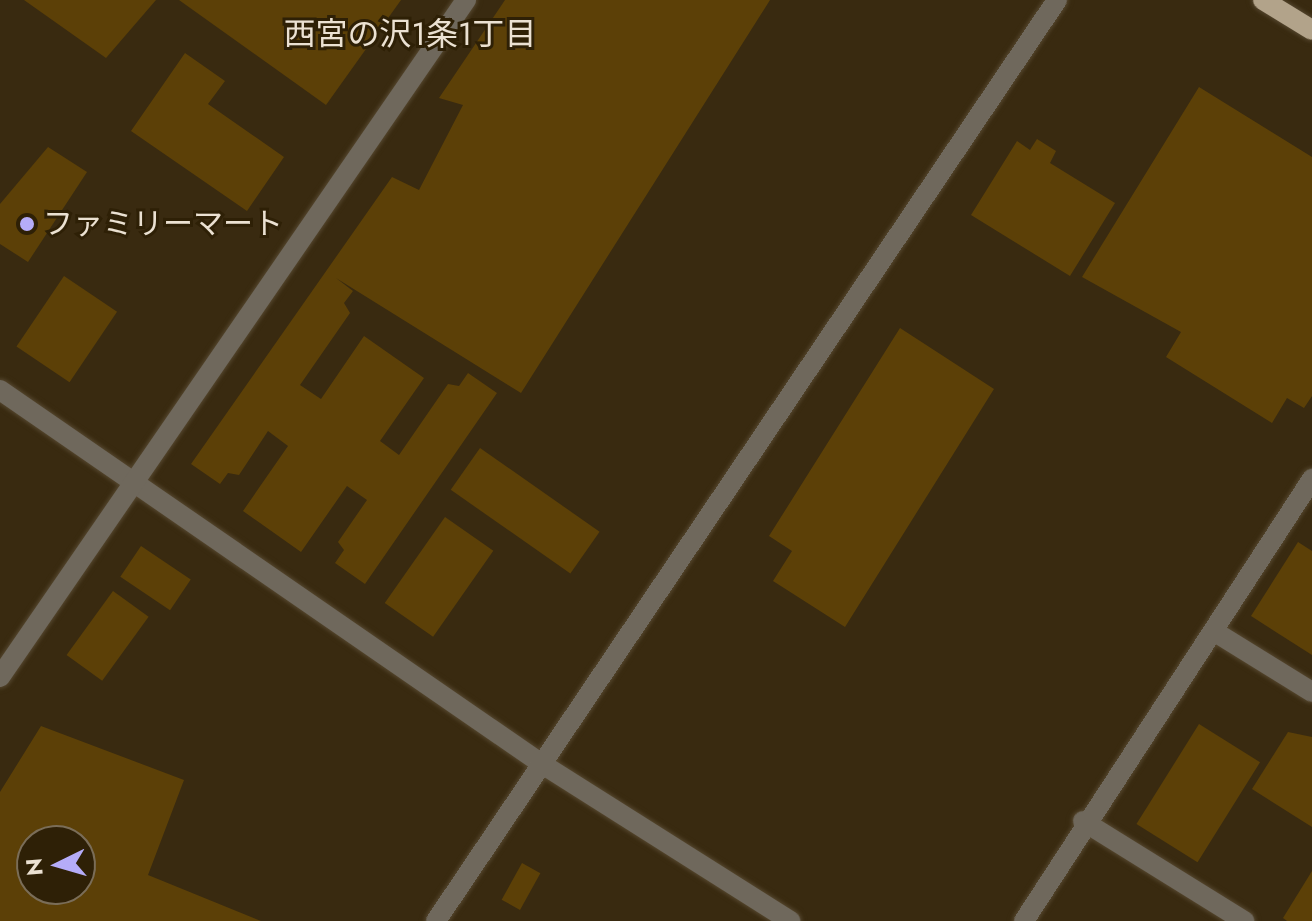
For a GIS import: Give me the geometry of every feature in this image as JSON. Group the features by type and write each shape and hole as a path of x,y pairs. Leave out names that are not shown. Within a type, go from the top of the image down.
{"main road":[{"path":"1263,0 1312,30"}],"street":[{"path":"0,677 466,0"},
{"path":"436,921 1057,0"},
{"path":"0,390 542,764 790,921"},
{"path":"1024,921 1083,821 1215,632 1312,479"},
{"path":"1215,632 1312,692"},
{"path":"1083,821 1244,921"}],"building":[{"path":"24,0 156,0 106,58"},
{"path":"179,0 401,0 326,105"},
{"path":"505,0 770,0 521,393 336,278 353,291 344,303 350,313 300,385 321,399 364,336 424,378 380,441 399,455 448,384 459,386 468,373 497,393 365,584 335,563 344,550 338,542 367,500 347,486 301,552 243,511 288,446 268,431 239,475 228,473 220,484 191,464 392,177 419,190 463,105 439,98"},
{"path":"185,53 225,81 208,104 284,157 247,211 131,131"},
{"path":"1199,87 1312,157 1312,396 1304,408 1287,398 1272,423 1166,357 1181,332 1082,277"},
{"path":"1037,139 1056,151 1050,163 1115,203 1070,276 971,215 1017,141 1030,150"},
{"name":"ファミリーマート","path":"48,147 87,172 28,262 0,244 0,204"},
{"path":"64,276 117,312 70,382 16,346"},
{"path":"900,328 994,389 845,627 773,581 792,551 769,536"},
{"path":"480,448 600,532 570,574 451,490"},
{"path":"445,517 493,551 433,637 385,603"},
{"path":"1298,542 1312,551 1312,655 1251,616"},
{"path":"141,546 191,580 170,610 120,577"},
{"path":"113,591 149,617 102,681 67,655"},
{"path":"1199,724 1260,762 1198,862 1136,824"},
{"path":"41,726 184,780 148,875 261,921 0,921 0,792"},
{"path":"1288,732 1312,737 1312,827 1252,789"},
{"path":"522,863 540,873 520,910 502,900"},
{"path":"1312,871 1312,921 1287,921 1283,918"}],"place":[{"name":"ファミリーマート","path":"27,224"}],"district":[{"name":"西宮の沢1条1丁目","path":"410,34"}]}
